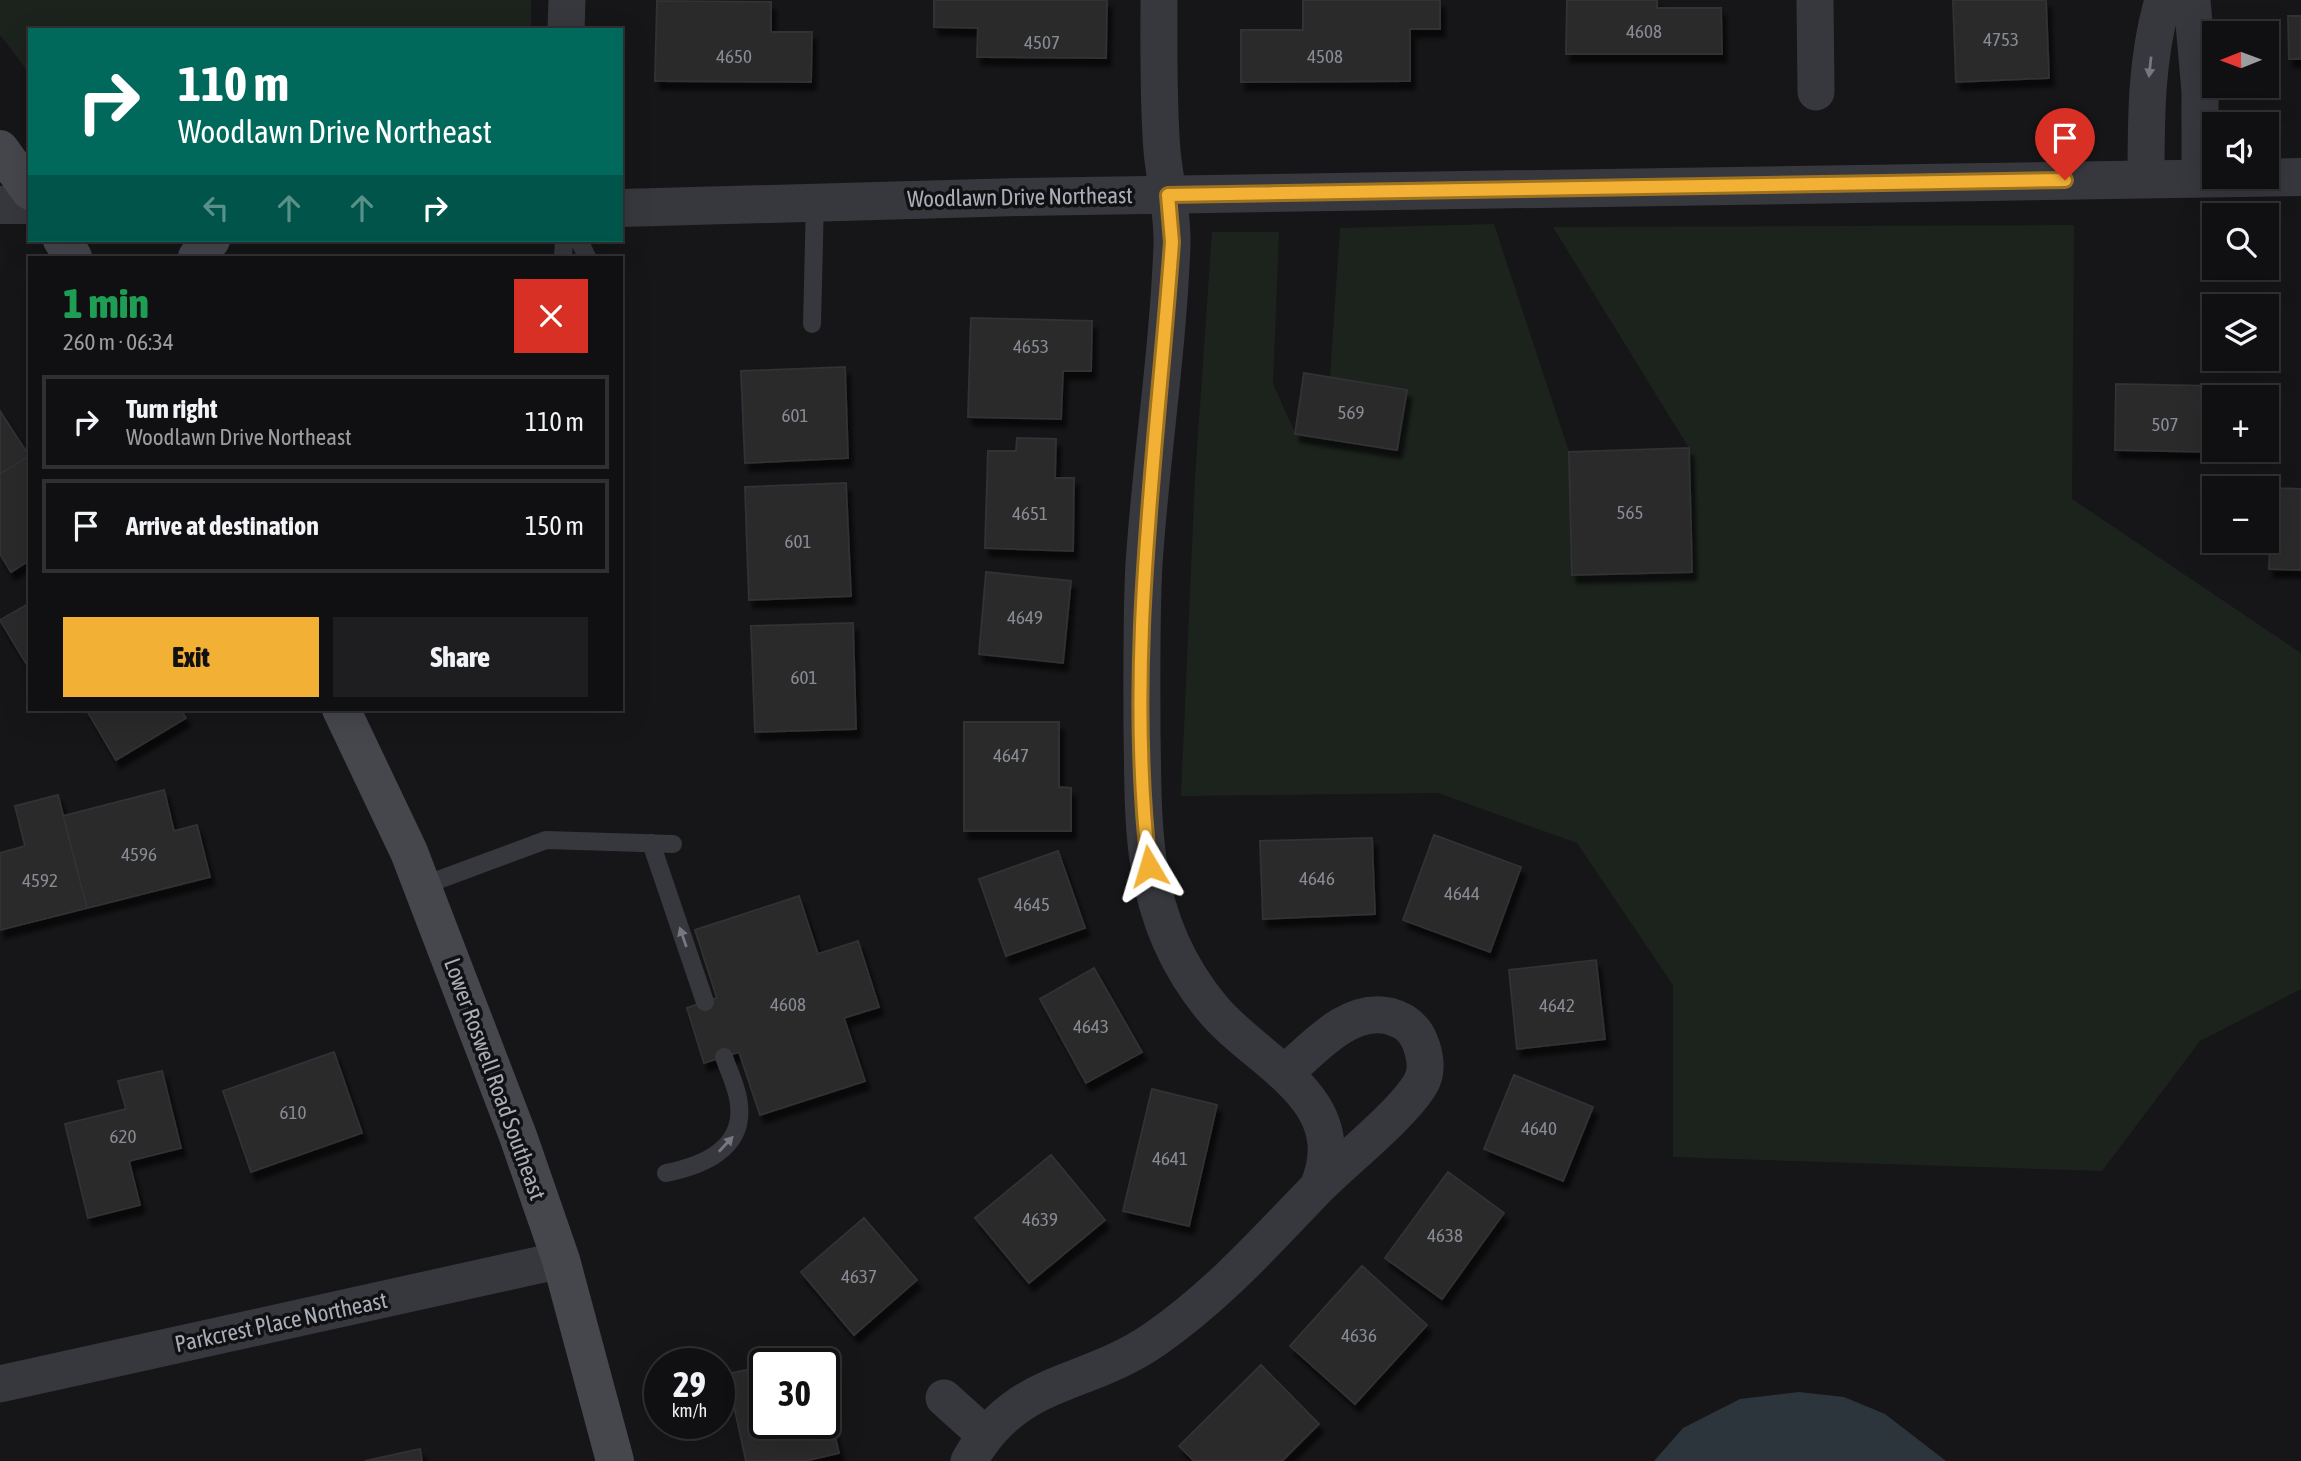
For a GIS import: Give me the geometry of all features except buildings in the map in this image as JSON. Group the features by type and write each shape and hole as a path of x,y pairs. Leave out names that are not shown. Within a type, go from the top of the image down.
{"main road":[{"path":"0,149 28,188"},
{"path":"198,256 209,242"},
{"name":"Lower Roswell Road Southeast","path":"342,711 422,886 496,1076 561,1260 615,1461"}],"street":[{"path":"566,0 566,28"},
{"path":"1159,0 1160,115 1172,242 1141,624 1143,821 1149,866 1157,907 1173,947 1191,977 1213,1009 1285,1073 1313,1106 1328,1150 1318,1186"},
{"path":"1815,0 1816,92"},
{"path":"2146,179 2146,107 2154,31 2163,0"},
{"path":"2192,0 2200,93 2200,178"},
{"name":"Woodlawn Drive Northeast","path":"623,208 815,201 2301,177"},
{"path":"0,205 28,205"},
{"path":"944,1398 977,1448 1018,1403 1043,1389 1114,1363 1185,1317 1232,1278 1318,1186 1409,1100 1423,1081 1426,1055 1416,1032 1402,1019 1375,1013 1357,1017 1336,1030 1285,1073"},
{"name":"Parkcrest Place Northeast","path":"0,1384 561,1260"}],"lane":[{"path":"812,324 815,201"},
{"path":"422,886 546,841 673,844"},
{"path":"651,843 705,1002"},
{"path":"666,1173 694,1168 730,1143 739,1125 740,1103 724,1057"}],"shaded area":[{"path":"0,0 531,0 531,28 28,28 28,71 0,35"},
{"path":"1494,224 1569,452 1573,575 1692,572 1689,448 1553,227 2074,225 2072,499 2301,653 2301,989 2200,1041 2102,1171 1673,1157 1673,985 1577,843 1438,793 1181,796 1195,478 1212,232 1279,232 1273,384 1295,433 1397,450 1407,390 1330,377 1340,228"},
{"path":"1799,1392 1844,1397 1885,1414 1946,1461 1654,1461 1683,1428 1740,1399"}],"route":[{"path":"1149,866 1143,821 1141,624 1172,242 1168,195 2065,180"}]}
